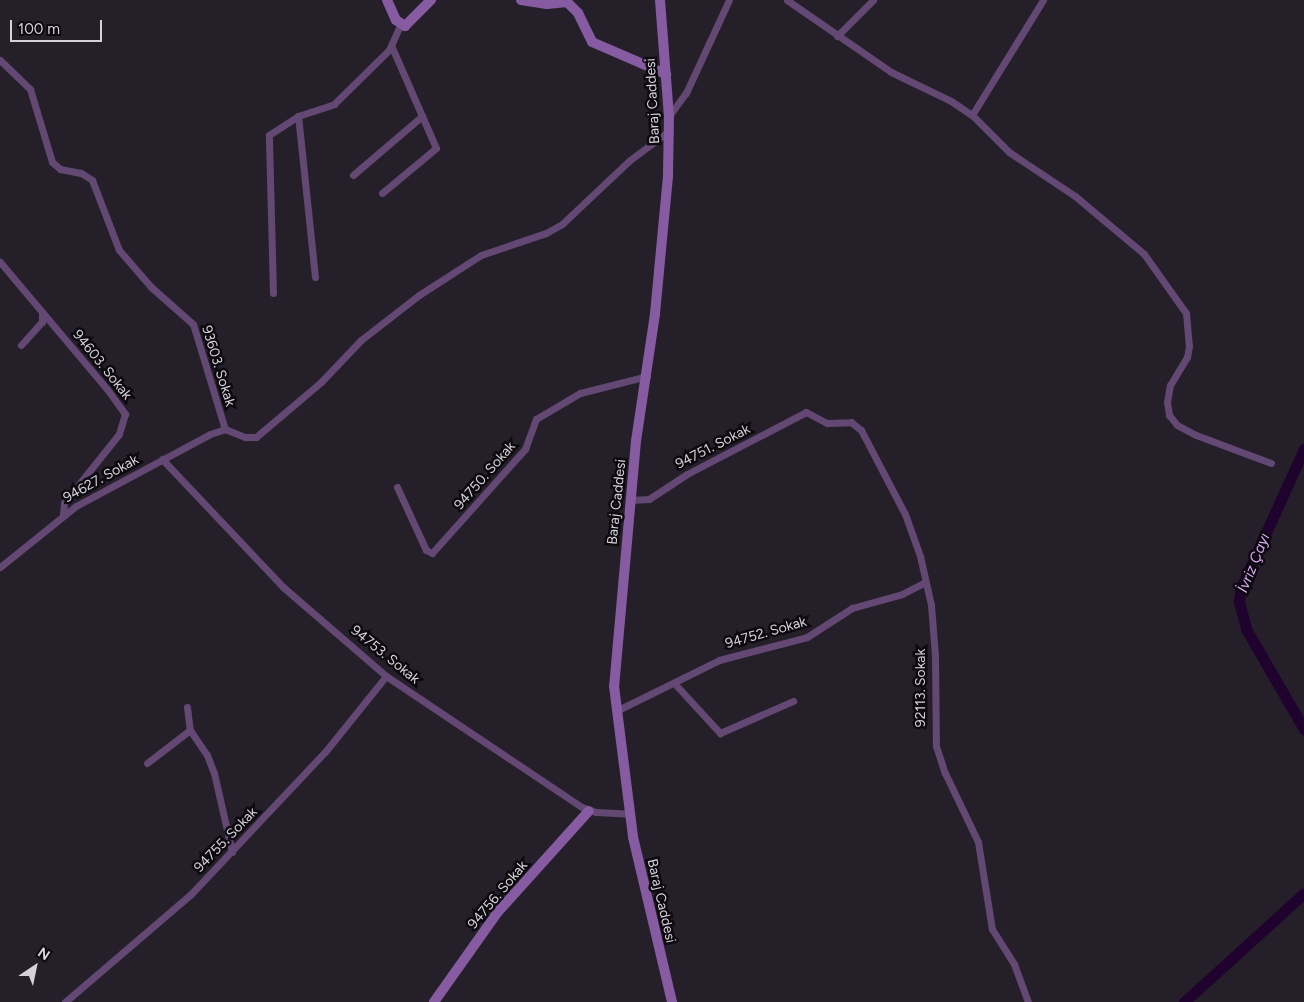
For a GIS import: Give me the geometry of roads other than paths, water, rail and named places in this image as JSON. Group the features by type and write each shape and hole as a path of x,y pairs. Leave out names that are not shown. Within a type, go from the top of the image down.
{"main road":[{"path":"387,0 400,23 405,26 430,0"},
{"path":"521,0 547,4 567,2 578,13 592,42 666,74"},
{"name":"Baraj Caddesi","path":"660,0 670,116 663,244 630,500 615,648 616,711 630,814 640,874 672,1002"},
{"name":"94756. Sokak","path":"434,1002 498,913 589,811"}],"street":[{"path":"670,116 686,93 728,0"},
{"path":"787,0 890,72 927,88 972,115 1008,152 1075,196 1144,254 1186,313 1189,346 1187,357 1170,385 1167,402 1169,415 1177,425 1272,463"},
{"path":"837,36 873,0"},
{"path":"972,115 1044,0"},
{"path":"273,293 269,134 298,116 334,104 391,45 400,23"},
{"path":"382,193 436,148 391,45"},
{"name":"93603. Sokak","path":"0,60 30,89 44,146 52,162 60,169 81,173 96,184 119,250 151,287 193,324 205,357 215,404 226,429"},
{"path":"298,116 315,277"},
{"path":"353,175 422,116"},
{"path":"226,429 245,437 256,437 321,382 361,340 419,295 481,254 541,235 562,224 630,160 669,131"},
{"name":"94603. Sokak","path":"0,262 114,397 125,418 119,434 64,503 63,514"},
{"path":"21,345 42,322 42,313"},
{"name":"94750. Sokak","path":"397,487 426,550 432,553 526,449 536,419 580,393 647,376"},
{"name":"94751. Sokak","path":"630,500 648,499 687,474 806,412"},
{"name":"92113. Sokak","path":"806,412 827,423 850,422 861,430 910,527 924,583 930,598 936,656 936,746 945,773 978,842 992,929 1014,964 1028,1002"},
{"name":"94627. Sokak","path":"0,567 63,514 162,460 226,429"},
{"name":"94753. Sokak","path":"162,460 284,586 386,676 589,811 630,814"},
{"name":"94752. Sokak","path":"616,711 675,684 720,660 807,637 852,608 902,594 924,583"},
{"name":"94755. Sokak","path":"65,1002 191,894 325,752 386,676"},
{"path":"675,684 720,733 794,701"},
{"path":"186,707 190,730 207,755 214,772 232,852"},
{"path":"147,763 190,730"}],"waterway":[{"name":"İvriz Çayı","path":"1304,449 1241,587 1239,602 1246,629 1304,729"},
{"name":"İvriz Çayı","path":"1184,1002 1304,893"}]}
